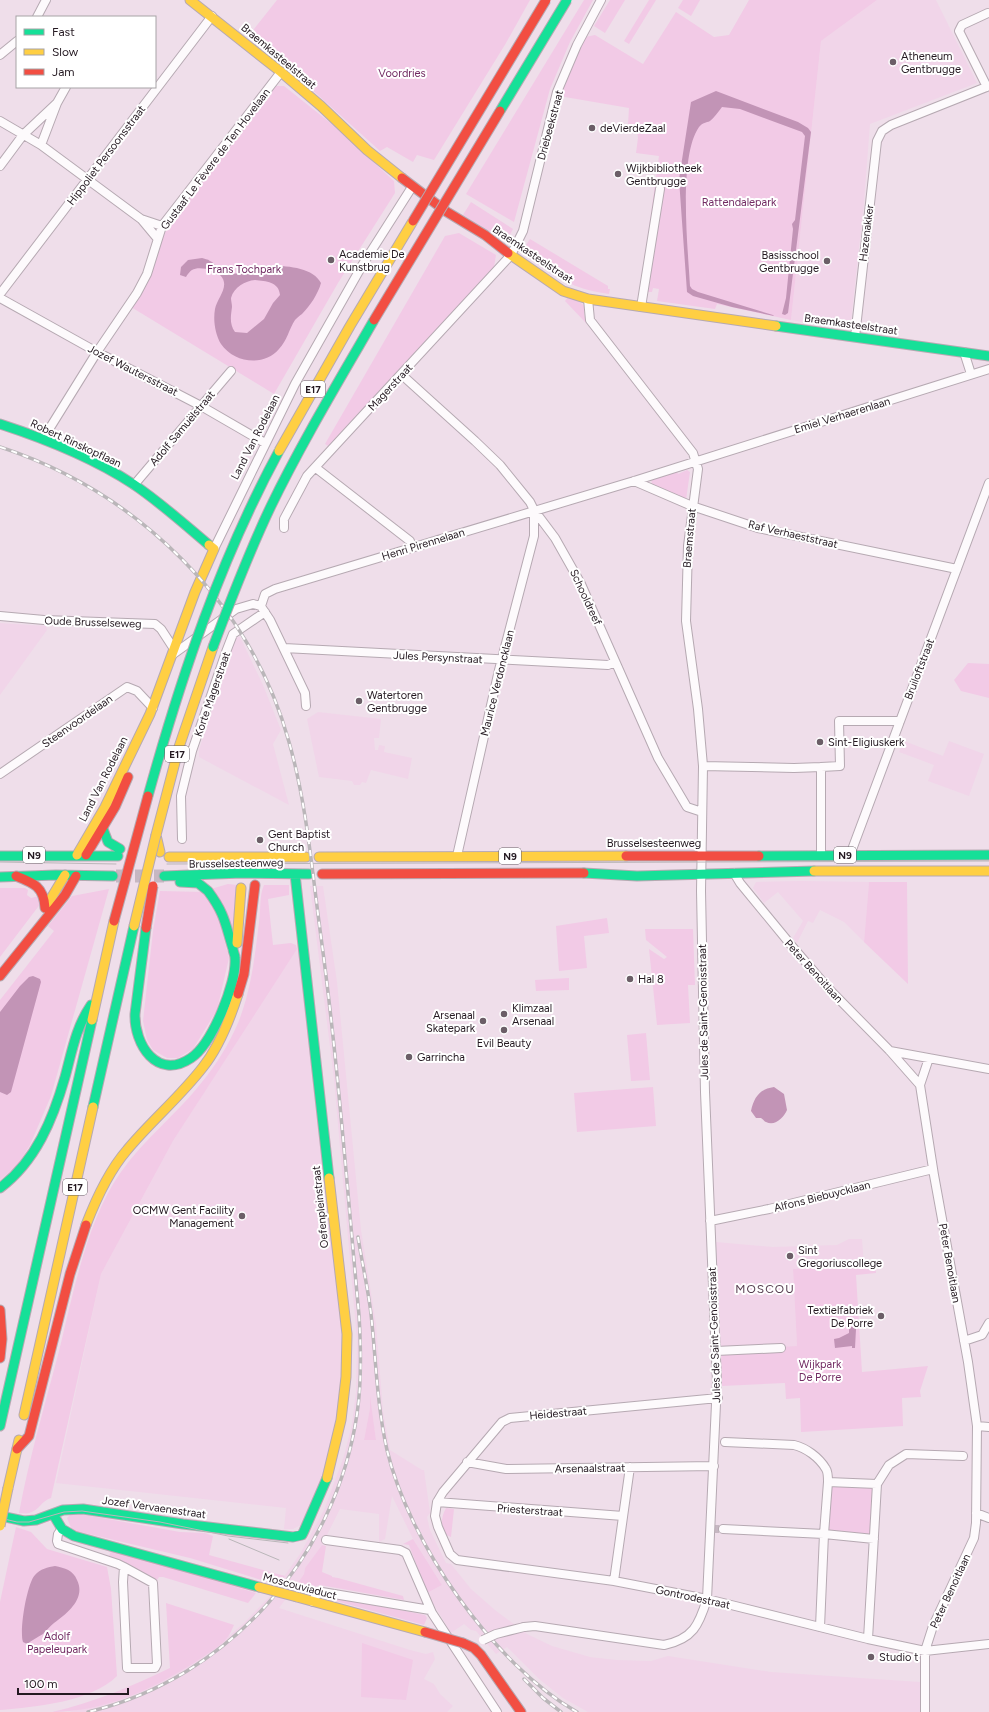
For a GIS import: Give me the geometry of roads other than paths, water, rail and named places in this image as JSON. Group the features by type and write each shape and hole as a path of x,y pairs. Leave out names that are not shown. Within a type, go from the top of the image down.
{"main road":[{"name":"Braemkasteelstraat","path":"190,0 281,72 321,106 372,155 412,187 563,291 588,299 989,356"},
{"name":"E17","path":"0,1426 114,922 149,787 177,694 217,583 254,498 292,425 386,263 546,0"},
{"name":"E17","path":"0,1526 134,926 179,747 202,673 234,590 271,506 309,434 400,275 567,0"},
{"name":"Robert Rinskopflaan","path":"0,424 42,439 107,468 134,485 214,549"},
{"name":"Land Van Rodelaan","path":"80,864 105,807 151,711 195,592 214,549"},
{"name":"Land Van Rodelaan","path":"80,864 103,828 121,794 147,730 151,711"},
{"name":"N9","path":"0,876 65,875 80,864 119,852 107,841 103,828"},
{"path":"17,1449 29,1436 71,1268 86,1222 98,1193 115,1164 203,1067 219,1040 234,1007 244,974 255,885 255,873 252,863 243,858 235,958 230,983 216,1025 202,1048 192,1058 182,1063 164,1065 152,1059 145,1053 136,1031 136,1007 146,928 160,852 156,835"},
{"name":"N9","path":"0,856 8,855 80,864 113,876"},
{"name":"Brusselsesteenweg","path":"319,857 989,855"},
{"name":"Brusselsesteenweg","path":"169,857 306,857"},
{"path":"0,969 44,908 65,875 80,864"},
{"path":"0,976 65,895 80,864"},
{"name":"N9","path":"322,874 596,872 618,876 734,873 989,871"},
{"name":"Brusselsesteenweg","path":"235,958 228,923 219,905 208,891 198,883 174,882 164,876 242,873 309,874"},
{"name":"Oefenpleinstraat","path":"295,874 347,1334 346,1390 342,1423 334,1456 323,1490 305,1531"},
{"name":"N9","path":"16,876 31,882 39,888 44,897 44,908"},
{"name":"E17","path":"0,1188 21,1172 42,1137 65,1077 80,1023 98,994"},
{"path":"0,1310 2,1339 0,1358"},
{"name":"Jozef Vervaenestraat","path":"0,1516 24,1521 36,1520 72,1509 293,1537 302,1534 305,1531"},
{"path":"53,1514 62,1529"},
{"name":"Moscouviaduct","path":"62,1529 74,1536 463,1643 474,1648 520,1712"}],"street":[{"path":"38,16 46,0"},
{"name":"Driebeekstraat","path":"511,255 523,231 557,92 577,45 601,0"},
{"path":"988,12 962,25 959,31 988,87"},
{"name":"Hippoliet Persoonsstraat","path":"0,294 212,16"},
{"path":"0,55 16,42"},
{"name":"Gustaaf Le Fèvere de Ten Hovelaan","path":"42,439 97,352 137,293 147,274 162,226 281,72"},
{"name":"Hazenakker","path":"854,337 877,141 882,131 891,125 988,87"},
{"path":"41,145 57,103 65,88"},
{"path":"0,166 23,135 57,103"},
{"path":"0,121 41,145 141,219 157,238"},
{"name":"Land Van Rodelaan","path":"214,549 265,443 329,322 412,187"},
{"path":"641,307 660,188"},
{"path":"141,219 162,226"},
{"name":"Magerstraat","path":"284,528 284,518 303,481 511,255"},
{"name":"Jozef Wautersstraat","path":"0,298 97,352 201,406 265,443"},
{"name":"Braemstraat","path":"588,299 590,320 693,452 698,469 692,506 687,559 686,621 698,709 703,766 704,799 702,812"},
{"path":"964,352 971,374"},
{"name":"Emiel Verhaerenlaan","path":"695,460 989,368"},
{"name":"Adolf Samuëlstraat","path":"134,485 231,371"},
{"name":"Schooldreef","path":"402,374 500,466 530,502 534,510 555,538 581,584 658,758 687,807 702,812"},
{"name":"Henri Pirennelaan","path":"263,609 265,594 270,591 634,481 695,460"},
{"path":"316,468 410,541 412,548"},
{"name":"Raf Verhaeststraat","path":"634,481 692,506 758,528 957,569"},
{"name":"Bruiloftstraat","path":"850,855 989,483"},
{"name":"Maurice Verdoncklaan","path":"457,856 502,661 534,536 534,510"},
{"path":"173,652 236,609 253,604 263,609 284,648 305,693 306,706"},
{"name":"Korte Magerstraat","path":"182,839 181,796 192,751 226,652 233,634 263,609"},
{"name":"Oude Brusselseweg","path":"0,616 44,620 155,624 161,629 173,652"},
{"name":"Jules Persynstraat","path":"284,648 502,661 608,665 615,662"},
{"name":"Steenvoordelaan","path":"0,774 127,687 137,691 151,711"},
{"path":"703,766 794,768 840,766 839,721 900,721"},
{"path":"821,767 821,855"},
{"path":"701,855 702,812"},
{"name":"Jules de Saint-Genoisstraat","path":"474,1648 483,1640 496,1634 524,1627 535,1626 664,1645 685,1638 693,1631 699,1623 707,1599 714,1466 720,1441 705,1092 701,855"},
{"name":"Peter Benoitlaan","path":"734,873 740,883 800,956 920,1085 977,1426 976,1513 974,1538 933,1626 925,1651 925,1712"},
{"path":"890,1051 989,1069"},
{"path":"920,1085 929,1058"},
{"name":"Alfons Biebuycklaan","path":"710,1221 769,1209 933,1168"},
{"path":"964,1341 982,1335 989,1323"},
{"path":"716,1351 782,1348"},
{"name":"Heidestraat","path":"437,1502 467,1462 502,1422 510,1418 718,1398"},
{"path":"977,1426 989,1427"},
{"path":"720,1441 794,1445 803,1447 814,1455 826,1469 828,1482 820,1627"},
{"path":"868,1639 877,1484 888,1465 906,1454 977,1457"},
{"name":"Arsenaalstraat","path":"467,1462 506,1469 714,1466"},
{"path":"614,1581 630,1467"},
{"path":"828,1482 877,1484"},
{"name":"Priesterstraat","path":"437,1502 623,1516"},
{"name":"Gontrodestraat","path":"437,1502 435,1516 438,1527 450,1554 457,1560 614,1581 707,1599 868,1639 925,1651 989,1644"},
{"path":"976,1513 989,1518"},
{"path":"62,1529 58,1534 58,1544 118,1564 153,1583 157,1664 154,1668 127,1668 123,1582 124,1568"},
{"path":"723,1529 874,1538"},
{"path":"326,1540 403,1551 406,1553 430,1610 497,1712"},
{"path":"313,1602 315,1596 322,1592 430,1610"}],"tunnel":[{"path":"116,876 164,876"},
{"path":"711,1529 723,1529"}],"tram line":[{"path":"167,864 989,861"},
{"path":"0,862 116,864"},
{"path":"0,1518 17,1522 29,1522 64,1512 82,1511 160,1522 228,1536 288,1543"},
{"path":"229,1539 279,1560"}],"railway":[{"path":"0,447 50,467 97,492 141,523 181,558 217,599 247,643 271,691 289,742 305,814 327,984 342,1125 359,1315 361,1364 359,1402 345,1466 326,1516 300,1562 268,1604 230,1640 187,1671 139,1695 88,1712"},
{"path":"358,1237 370,1304 379,1400 387,1450 398,1486 414,1523 435,1561 459,1598 486,1633 515,1664 546,1691 577,1712"},
{"path":"524,1679 543,1698 561,1712"}],"place":[{"name":"Atheneum Gentbrugge","path":"893,62"},
{"name":"deVierdeZaal","path":"592,128"},
{"name":"Wijkbibliotheek Gentbrugge","path":"618,174"},
{"name":"Academie De Kunstbrug","path":"331,260"},
{"name":"Basisschool Gentbrugge","path":"827,261"},
{"name":"Watertoren Gentbrugge","path":"359,701"},
{"name":"Sint-Eligiuskerk","path":"820,742"},
{"name":"Gent Baptist Church","path":"260,840"},
{"name":"Hal 8","path":"630,979"},
{"name":"Klimzaal Arsenaal","path":"504,1014"},
{"name":"Arsenaal Skatepark","path":"483,1021"},
{"name":"Evil Beauty","path":"504,1030"},
{"name":"Garrincha","path":"409,1057"},
{"name":"OCMW Gent Facility Management","path":"242,1216"},
{"name":"Sint Gregoriuscollege","path":"790,1256"},
{"name":"Textielfabriek De Porre","path":"881,1316"},
{"name":"Studio t","path":"871,1657"}],"district":[{"name":"MOSCOU","path":"765,1289"}],"park label":[{"name":"Voordries","path":"402,73"},
{"name":"Rattendalepark","path":"739,202"},
{"name":"Frans Tochpark","path":"244,269"},
{"name":"Wijkpark De Porre","path":"820,1370"},
{"name":"Adolf Papeleupark","path":"57,1642"}]}
